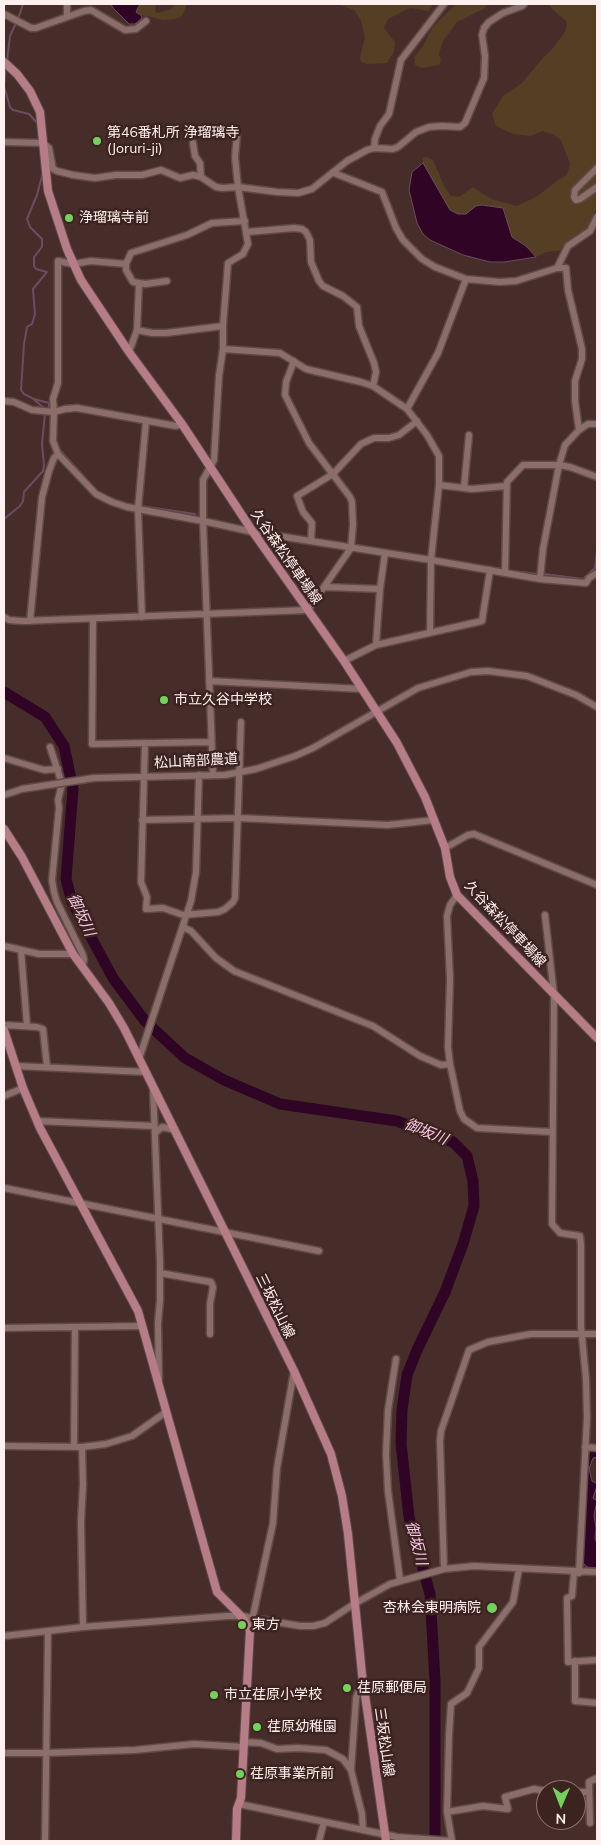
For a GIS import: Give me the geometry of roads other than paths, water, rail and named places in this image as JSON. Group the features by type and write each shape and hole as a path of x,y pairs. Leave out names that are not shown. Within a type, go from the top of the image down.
{"main road":[{"name":"久谷森松停車場線","path":"4,62 17,74 36,101 40,112 48,191 73,264 94,300 129,352 182,424 252,532 344,661 397,743 425,797 445,848 450,876 457,894 597,1038"},
{"name":"三坂松山線","path":"4,830 22,856 73,954 109,1003 153,1084 294,1371 328,1447 340,1488 348,1534 354,1604 385,1838"},
{"path":"4,1030 23,1088 37,1121 130,1296 142,1326 160,1384 166,1412 217,1592 241,1616 250,1630 241,1798 236,1841"}],"street":[{"path":"67,4 67,17"},
{"path":"374,148 380,126 390,114 401,60 444,4"},
{"path":"4,142 43,143 49,148 53,169 73,175 95,178 116,175 142,175 162,170 180,178 201,177 216,187 222,188 238,187 277,192 306,192 334,173 346,161 374,148 398,147 416,132 429,127 462,126 479,92 485,74 485,52 482,35 484,28 489,22 503,13 524,4"},
{"path":"4,14 31,28 91,10 125,30 136,29 146,21"},
{"path":"213,776 202,480 214,460 228,263 243,254 248,244 238,187 235,157 237,135"},
{"path":"193,143 195,156 200,163 201,177"},
{"path":"597,168 575,190 574,197 576,200 580,199 597,187"},
{"path":"334,173 382,192 396,228 412,250 435,267 466,279 483,281 516,281 557,268 566,268 568,290 582,349 582,359 575,381 575,401 579,430"},
{"path":"557,268 568,246 590,231 597,217"},
{"path":"168,281 139,284 133,282 129,277 126,264 131,253 187,235 212,222 245,221"},
{"path":"246,232 294,228 302,229 306,232 310,240 311,262 319,281 323,286 343,296 357,307 359,326 376,372 373,386"},
{"path":"126,264 91,261 73,264 58,261 58,383 53,399 53,441 58,454 96,494 127,508 203,521 252,532 540,579 586,583 589,578 597,573"},
{"path":"407,409 438,353 466,279"},
{"path":"129,352 137,330 139,284"},
{"path":"137,330 166,333 223,326"},
{"path":"223,349 280,353 306,370 373,386 407,409 417,420 439,456 431,560 430,632"},
{"path":"4,617 10,620 30,621 308,610 351,548 352,502 309,443 285,395 286,382 294,361"},
{"path":"4,401 14,402 32,410 54,412 77,408 176,426 182,424"},
{"path":"311,541 312,523 303,512 298,496 333,474 361,444 379,437 389,438 399,435 417,420"},
{"path":"142,617 138,509 146,421"},
{"path":"540,579 543,549 559,465 565,445 579,430 588,424 597,424"},
{"path":"464,488 469,435"},
{"path":"30,621 42,497 49,470 54,458 58,454"},
{"path":"505,573 506,486 507,482 523,465 559,465 597,477"},
{"path":"438,485 464,488 506,486"},
{"path":"376,645 385,553"},
{"path":"344,661 376,645 482,621 490,570"},
{"path":"325,587 380,589"},
{"path":"93,618 92,744 211,742"},
{"name":"松山南部農道","path":"4,795 22,789 94,778 213,776 240,773 275,764 295,756 418,688 471,672 488,671 527,676 576,695 597,707"},
{"path":"209,681 361,689"},
{"path":"145,743 141,882 146,892 146,909 163,908 178,914 218,912 225,909 235,898 241,722"},
{"path":"50,747 62,784 58,800 60,808 52,880 57,902 83,954 82,966"},
{"path":"4,758 48,771 58,769"},
{"path":"139,1059 188,914 196,872 199,775"},
{"path":"142,820 239,818 388,825 434,820"},
{"path":"445,848 468,835 474,834 597,885"},
{"path":"457,894 450,905 447,916 450,979 448,1047 460,1111 464,1119 477,1128 552,1132"},
{"path":"545,915 554,995 552,1224 560,1233 580,1236 581,1335 586,1380 585,1448 577,1572 572,1596 567,1598 568,1662 597,1660"},
{"path":"183,927 190,930 216,958 234,971 374,1026 420,1056 441,1065 450,1064"},
{"path":"4,946 44,954 73,954"},
{"path":"21,950 27,1026"},
{"path":"4,1025 43,1029 47,1068"},
{"path":"16,1066 146,1072"},
{"path":"153,1084 160,1273 158,1323 160,1384"},
{"path":"4,1096 23,1088"},
{"path":"37,1121 154,1130 165,1127 175,1130"},
{"path":"4,1188 226,1234 319,1251"},
{"path":"160,1273 211,1282 213,1288 210,1304 210,1334"},
{"path":"4,1328 142,1326"},
{"path":"74,1447 75,1327"},
{"path":"444,1569 441,1431 469,1350 488,1342 522,1335 597,1334"},
{"path":"396,1359 388,1410 386,1454 388,1491 400,1580"},
{"path":"250,1630 273,1523 277,1468 294,1371"},
{"path":"4,1446 82,1447 106,1444 132,1436 166,1412"},
{"path":"82,1447 83,1627"},
{"path":"585,1448 597,1448"},
{"path":"4,1636 83,1627 241,1616 300,1626 313,1626 325,1623 354,1604 400,1580 444,1569 474,1566 597,1572"},
{"path":"239,1804 363,1830 385,1838 397,1837 451,1841 447,1812 448,1735 451,1704 468,1693 478,1668 479,1647 513,1602 519,1569"},
{"path":"45,1841 48,1631"},
{"path":"574,1662 575,1701 597,1703"},
{"path":"363,1830 362,1814 351,1770 356,1698 359,1690 364,1686"},
{"path":"4,1753 45,1754 135,1750 194,1744 261,1743 277,1749 326,1750 343,1759 351,1770"},
{"path":"590,1823 589,1782 597,1778"},
{"path":"447,1812 483,1806 508,1809 505,1797 536,1789"},
{"path":"318,1841 324,1822"}],"waterway":[{"path":"18,19 23,4"},
{"path":"7,61 10,36 16,23"},
{"path":"6,68 4,86 10,107 13,110 29,114 37,123"},
{"path":"43,172 37,195 27,219 30,227 42,239 42,247 34,257 34,266 36,269 47,272 33,289 35,314 32,324 27,327 21,390 44,408"},
{"path":"34,399 49,403 49,408"},
{"path":"4,519 20,506 23,501 24,492 43,471 42,444 45,413"},
{"path":"57,416 57,422"},
{"path":"59,449 97,491 102,494"},
{"path":"141,506 195,514"},
{"path":"230,524 240,526"},
{"path":"544,574 583,579 595,568 597,550"},
{"path":"511,571 538,574"},
{"name":"御坂川","path":"4,692 45,717 64,746 73,789 66,879 72,902 113,978 145,1021 185,1058 224,1080 280,1104 397,1121 453,1142 467,1156 473,1181 474,1206 463,1244 445,1292 407,1375 402,1410 401,1443 409,1517 430,1594 435,1680 435,1841"}],"place":[{"name":"第46番札所 浄瑠璃寺 (Joruri-ji)","path":"97,141"},
{"name":"浄瑠璃寺前","path":"69,218"},
{"name":"市立久谷中学校","path":"164,700"},
{"name":"杏林会東明病院","path":"492,1608"},
{"name":"東方","path":"242,1625"},
{"name":"荏原郵便局","path":"347,1688"},
{"name":"市立荏原小学校","path":"214,1695"},
{"name":"荏原幼稚園","path":"257,1727"},
{"name":"荏原事業所前","path":"240,1774"}]}
